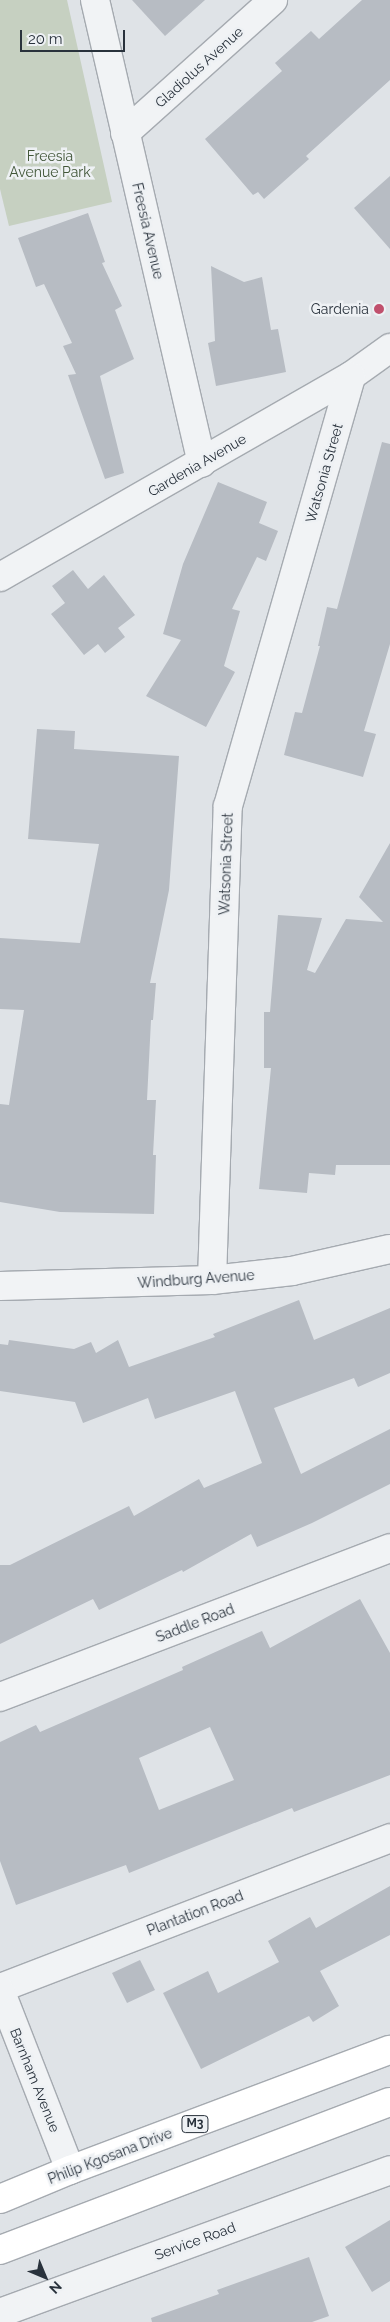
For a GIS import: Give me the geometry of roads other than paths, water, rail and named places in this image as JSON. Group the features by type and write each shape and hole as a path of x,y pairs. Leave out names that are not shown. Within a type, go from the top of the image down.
{"main road":[{"name":"Philip Kgosana Drive","path":"0,2199 70,2170 390,2050"},
{"path":"0,2250 390,2102"}],"street":[{"name":"Freesia Avenue","path":"95,0 202,463"},
{"name":"Gladiolus Avenue","path":"126,133 273,0"},
{"name":"Gardenia Avenue","path":"0,577 351,376 390,348"},
{"name":"Watsonia Street","path":"212,1280 228,806 351,376"},
{"name":"Windburg Avenue","path":"0,1286 212,1280 292,1271 390,1249"},
{"name":"Saddle Road","path":"0,1697 390,1548"},
{"name":"Plantation Road","path":"0,1989 390,1838"},
{"name":"Barnham Avenue","path":"0,1989 70,2170"},
{"name":"Service Road","path":"0,2313 390,2170"}],"place":[{"name":"Gardenia","path":"379,309"}],"park label":[{"name":"Freesia Avenue Park","path":"50,164"}]}
